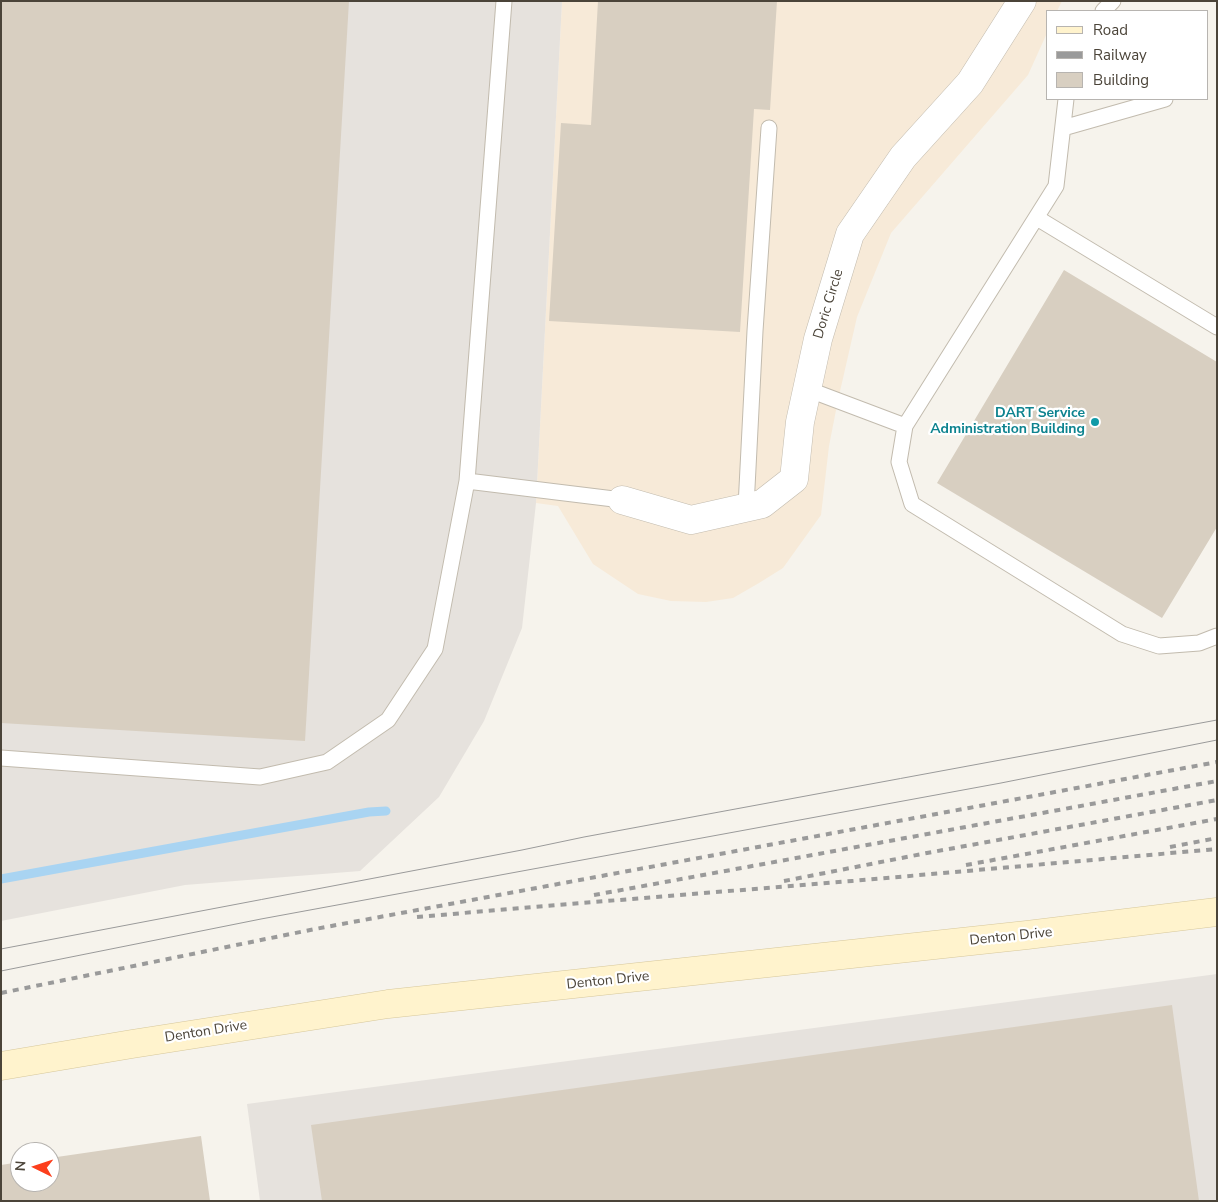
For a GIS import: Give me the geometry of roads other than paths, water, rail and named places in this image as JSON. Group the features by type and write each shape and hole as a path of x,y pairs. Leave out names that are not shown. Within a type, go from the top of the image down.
{"street":[{"name":"Doric Circle","path":"622,500 691,520 762,504 794,479 800,422 818,339 850,234 903,157 970,83 1022,1"},
{"name":"Denton Drive","path":"1,1066 388,1004 1017,936 1217,912"}],"lane":[{"path":"1,758 260,777 327,762 388,720 435,649 467,481 504,1"},
{"path":"1066,100 1056,186 905,426 899,462 912,504 1122,634 1160,646 1199,643 1217,636"},
{"path":"1063,128 1162,100"},
{"path":"746,507 754,331 769,128"},
{"path":"1037,218 1217,327"},
{"path":"808,389 905,426"},
{"path":"467,481 622,500"}],"waterway":[{"path":"1,879 369,812 386,811"}],"tram line":[{"path":"1,949 584,837 1217,720"},
{"path":"1,971 261,919 1001,783 1217,740"}],"railway":[{"path":"1,993 315,929 1217,762"},
{"path":"594,895 1217,781"},
{"path":"784,881 1217,800"},
{"path":"966,865 1217,819"},
{"path":"1170,847 1217,838"},
{"path":"417,917 1217,849"}],"place":[{"name":"DART Service Administration Building","path":"1095,422"}]}
